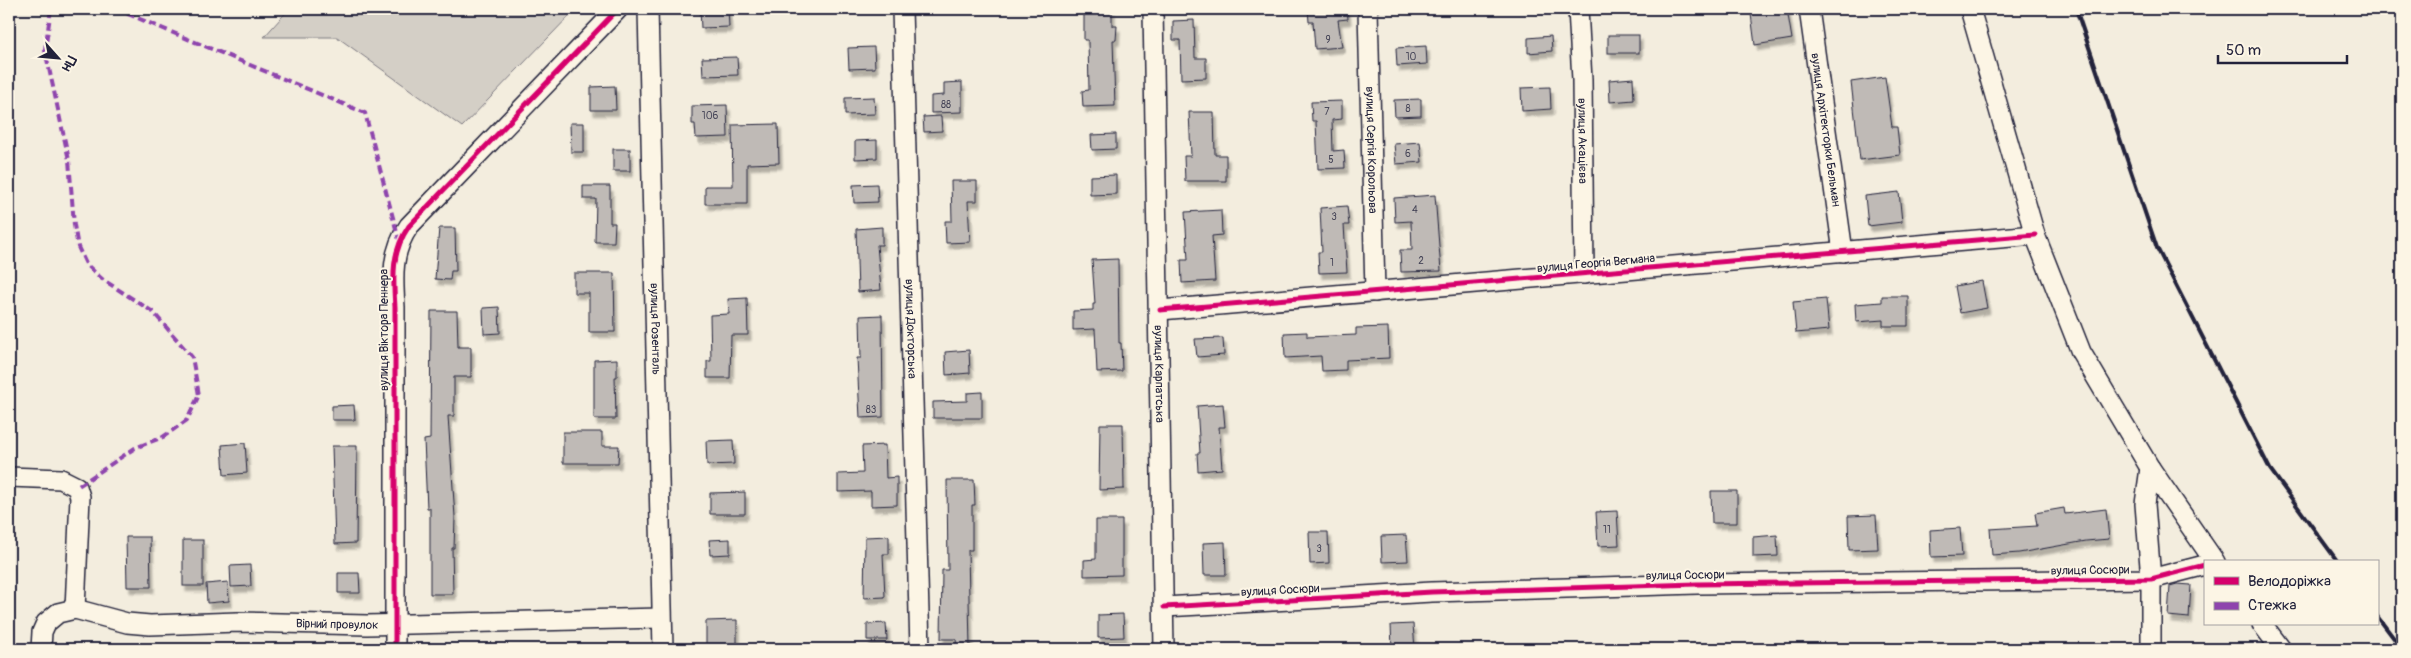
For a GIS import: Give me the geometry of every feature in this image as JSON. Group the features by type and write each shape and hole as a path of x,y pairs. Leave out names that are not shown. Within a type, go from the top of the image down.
{"street":[{"name":"вулиця Віктора Пеннера","path":"395,649 395,307 393,269 399,240 409,226 618,9"},
{"name":"вулиця Розенталь","path":"648,9 662,649"},
{"name":"вулиця Докторська","path":"902,9 920,649"},
{"name":"вулиця Карпатська","path":"1153,9 1160,310 1164,649"},
{"name":"вулиця Сергія Корольова","path":"1368,9 1375,292"},
{"name":"вулиця Акацієва","path":"1578,9 1582,80 1584,274"},
{"name":"вулиця Архітекторки Бельман","path":"1808,9 1843,252"},
{"path":"1970,9 2035,235 2081,352 2150,468 2214,560"},
{"name":"вулиця Георгія Вегмана","path":"1160,310 2035,235"},
{"path":"2150,468 2145,504 2151,579 2151,649"},
{"path":"9,477 61,479 77,487 80,497 75,609 58,613 46,623 42,632 41,649"},
{"name":"вулиця Сосюри","path":"1164,607 1432,592 1687,584 2151,579 2204,565"},
{"name":"Вірний провулок","path":"75,609 128,623 150,625 238,622 350,625 661,618"},
{"path":"2264,626 2281,649"}],"shaded area":[{"path":"289,9 576,9 462,127 337,37 264,37"}],"building":[{"path":"700,9 728,9 729,27 701,28"},
{"path":"1084,9 1112,9 1112,26 1117,26 1116,40 1113,40 1115,106 1083,107 1082,91 1089,90 1088,40 1084,40"},
{"path":"1308,9 1347,9 1348,19 1338,20 1342,47 1315,49 1313,22 1309,22"},
{"path":"1787,9 1792,39 1755,45 1751,14"},
{"path":"1194,20 1195,58 1206,58 1206,78 1181,79 1180,40 1173,40 1173,21"},
{"path":"1608,35 1639,35 1639,53 1608,53"},
{"path":"1551,36 1552,51 1528,53 1528,38"},
{"path":"1426,46 1427,64 1397,66 1396,48"},
{"path":"874,47 875,68 849,69 848,48"},
{"path":"737,57 738,75 703,76 702,58"},
{"path":"1885,77 1892,127 1897,127 1900,155 1860,160 1851,82"},
{"path":"1633,78 1634,100 1610,102 1609,80"},
{"path":"962,82 962,112 931,113 931,96 944,95 944,83"},
{"path":"615,86 616,110 591,110 591,87"},
{"path":"1550,87 1551,109 1522,111 1521,88"},
{"path":"874,97 875,114 845,115 845,98"},
{"path":"1421,99 1421,116 1395,117 1394,100"},
{"path":"1342,101 1342,119 1332,120 1333,151 1344,150 1345,168 1318,169 1316,121 1312,121 1311,102"},
{"path":"727,105 728,137 696,138 695,124 692,124 692,106"},
{"path":"1189,112 1214,112 1215,155 1226,155 1226,181 1185,181 1184,156 1191,156"},
{"path":"941,116 942,131 924,132 923,117"},
{"path":"570,123 584,123 584,152 571,152"},
{"path":"778,124 779,163 747,164 747,204 705,204 705,186 733,186 732,125"},
{"path":"1116,134 1116,149 1092,150 1091,135"},
{"path":"877,140 877,158 855,159 855,141"},
{"path":"1420,142 1422,162 1396,164 1394,144"},
{"path":"613,149 630,149 630,171 613,171"},
{"path":"1116,175 1116,194 1090,195 1090,176"},
{"path":"951,181 977,181 977,201 968,201 970,242 946,243 945,221 952,221"},
{"path":"877,184 878,202 854,203 853,185"},
{"path":"583,186 610,186 610,223 615,223 614,242 595,242 596,199 583,199"},
{"path":"1899,192 1902,222 1868,226 1865,196"},
{"path":"1435,195 1441,271 1401,272 1400,250 1412,250 1411,221 1395,222 1394,198"},
{"path":"1347,206 1349,225 1344,225 1347,272 1319,273 1318,252 1322,252 1320,208"},
{"path":"1221,210 1222,235 1212,236 1215,281 1182,283 1181,260 1188,260 1185,212"},
{"path":"882,227 882,245 877,245 881,290 858,292 856,229"},
{"path":"439,228 455,228 456,271 451,271 450,280 435,279"},
{"path":"1118,259 1119,343 1121,343 1122,371 1097,372 1095,329 1073,330 1073,311 1093,310 1093,304 1095,304 1092,260"},
{"path":"574,273 614,273 615,332 589,332 589,293 574,293"},
{"path":"1982,281 1987,308 1960,313 1955,286"},
{"path":"1882,296 1908,296 1908,326 1883,326 1883,320 1856,322 1855,304 1882,302"},
{"path":"747,298 748,335 731,335 730,378 707,378 707,361 711,361 710,315 729,314 728,299"},
{"path":"1826,299 1829,330 1796,333 1793,302"},
{"path":"499,307 500,333 484,334 483,308"},
{"path":"431,311 457,311 458,347 471,347 471,377 454,377 454,416 448,416 455,517 454,548 452,548 453,594 430,594 430,508 427,508 424,440 430,439"},
{"path":"882,315 883,417 860,418 857,358 861,358 860,316"},
{"path":"1388,327 1389,358 1346,360 1346,370 1322,371 1321,356 1285,358 1284,333 1307,332 1307,337 1356,335 1356,328"},
{"path":"1223,338 1224,355 1197,357 1195,339"},
{"path":"969,350 970,373 946,375 945,352"},
{"path":"617,359 617,377 615,377 616,419 594,419 594,360"},
{"path":"982,392 982,418 933,418 933,402 967,401 967,393"},
{"path":"1223,404 1225,427 1219,427 1222,469 1198,471 1197,453 1200,453 1197,406"},
{"path":"354,405 355,420 332,420 332,406"},
{"path":"1100,424 1123,424 1124,489 1099,490"},
{"path":"563,432 602,432 602,446 619,446 618,463 563,463"},
{"path":"733,440 734,464 707,465 706,441"},
{"path":"245,443 247,473 224,475 222,445"},
{"path":"885,445 886,478 897,477 897,505 871,506 871,491 838,492 838,474 863,473 862,446"},
{"path":"332,446 357,446 356,543 335,544"},
{"path":"947,480 974,480 975,505 972,505 972,550 968,550 970,649 957,649 956,639 941,639 942,570 948,570"},
{"path":"1711,491 1737,491 1737,523 1712,523"},
{"path":"745,492 745,514 710,514 710,493"},
{"path":"2064,508 2065,514 2106,509 2109,539 2086,541 2019,553 1992,555 1990,529 2037,526 2035,513"},
{"path":"1617,511 1619,545 1598,546 1596,512"},
{"path":"1876,515 1878,549 1849,550 1848,516"},
{"path":"1096,520 1122,520 1122,575 1084,576 1084,560 1096,559"},
{"path":"1960,528 1962,556 1931,557 1930,530"},
{"path":"1309,532 1328,532 1329,563 1310,564"},
{"path":"1406,535 1408,561 1382,562 1381,536"},
{"path":"1777,535 1778,556 1753,557 1753,537"},
{"path":"889,536 889,554 883,554 885,597 864,598 865,537"},
{"path":"126,537 150,537 151,587 127,587"},
{"path":"730,539 730,554 710,555 709,540"},
{"path":"183,540 203,540 203,586 183,586"},
{"path":"1225,542 1226,575 1204,575 1203,543"},
{"path":"250,565 251,586 231,587 230,566"},
{"path":"338,573 359,573 360,593 338,593"},
{"path":"228,582 229,601 207,603 206,584"},
{"path":"2177,584 2191,585 2189,618 2168,616 2170,586"},
{"path":"1123,614 1124,637 1098,638 1098,615"},
{"path":"737,620 737,644 706,645 706,621"},
{"path":"886,623 887,640 867,640 867,624"},
{"path":"1413,624 1415,649 1392,649 1391,625"}],"railway":[{"path":"2076,9 2157,248 2270,469 2337,560"},
{"path":"2378,617 2402,649"}],"marked path":[{"path":"51,9 45,50 69,160 74,225 78,247 86,264 102,279 153,312 192,357 199,395 187,420 163,437 135,448 77,487"},
{"path":"116,9 365,113 399,240"}],"cycle path":[{"path":"395,649 394,265 399,245 409,226 618,9"},
{"path":"1160,310 2035,235"},
{"path":"1164,607 1432,592 1697,584 2151,579 2204,565"}]}
